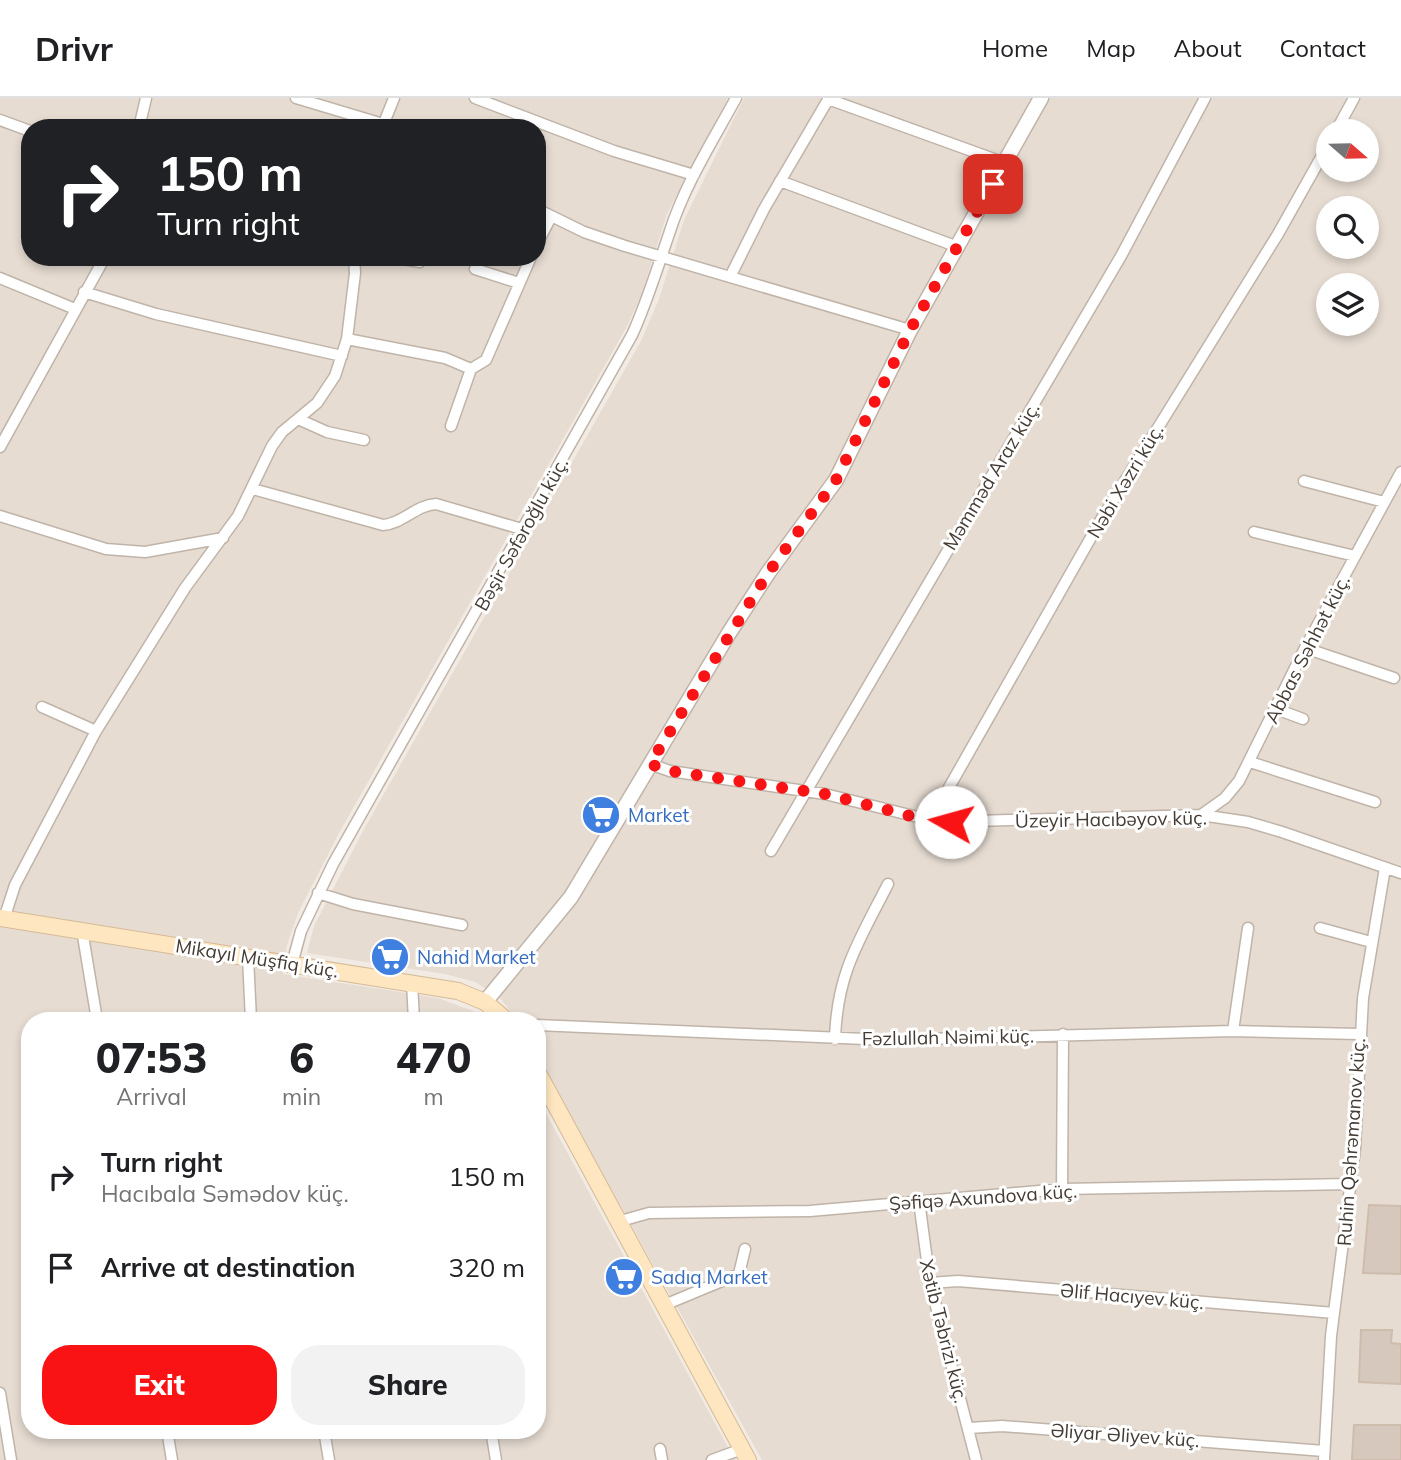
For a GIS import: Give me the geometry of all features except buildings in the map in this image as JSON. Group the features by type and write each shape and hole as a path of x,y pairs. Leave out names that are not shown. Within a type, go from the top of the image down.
{"main road":[{"name":"Mikayıl Müşfiq küç.","path":"2,919 458,991 485,1002 497,1012"},
{"path":"546,1088 745,1455"}],"street":[{"path":"141,119 146,98"},
{"path":"296,98 360,119"},
{"path":"385,119 394,98"},
{"path":"475,98 530,119"},
{"name":"Bəşir Səfəroğlu küç.","path":"292,964 301,931 318,893 364,807 524,530 632,335 663,258 669,233 694,175 736,98"},
{"path":"730,276 780,181 829,98 1005,163"},
{"path":"485,1002 571,897 768,573 836,480 910,330 1041,98"},
{"name":"Məmməd Araz küç.","path":"771,851 1121,256 1205,98"},
{"path":"1343,119 1354,98"},
{"path":"0,120 21,128"},
{"path":"546,125 614,151 694,175"},
{"name":"Nəbi Xəzri küç.","path":"930,821 1102,517 1278,234 1316,166"},
{"path":"780,181 958,247"},
{"path":"546,214 584,232 663,258 910,330"},
{"path":"546,226 551,216"},
{"path":"0,447 100,266"},
{"path":"2,919 15,885 96,731 185,588 223,538 253,489 272,446 282,432 317,403 335,376 347,339 355,266"},
{"path":"451,426 471,369 486,360 527,266"},
{"path":"475,269 519,283"},
{"path":"0,278 75,309"},
{"path":"84,292 181,321 342,356"},
{"path":"347,339 445,358 471,369"},
{"path":"298,419 327,432 364,440"},
{"name":"Abbas Səhhət küç.","path":"1201,815 1225,798 1250,762 1305,648 1401,472"},
{"path":"1304,481 1384,502"},
{"path":"253,489 383,524 392,523 421,506 436,504 524,530"},
{"path":"0,516 106,549 145,552 223,538"},
{"path":"1254,532 1355,556"},
{"path":"1305,648 1394,678"},
{"path":"42,708 96,731"},
{"path":"1276,709 1303,719"},
{"path":"1250,762 1375,802"},
{"name":"Üzeyir Hacıbəyov küç.","path":"650,764 670,771 852,800 930,821 1201,815 1270,828 1401,873"},
{"name":"Ruhin Qəhrəmanov küç.","path":"1324,1455 1334,1313 1351,1184 1359,1034 1371,942 1385,868"},
{"path":"835,1040 836,1012 844,972 888,884"},
{"path":"318,893 353,904 462,925"},
{"path":"1233,1031 1248,928"},
{"path":"1320,928 1371,942"},
{"path":"82,930 96,1012"},
{"path":"248,957 251,1012"},
{"path":"412,983 414,1012"},
{"name":"Fəzlullah Nəimi küç.","path":"546,1025 835,1040 1233,1031 1359,1034"},
{"path":"1062,1189 1063,1034"},
{"name":"Şəfiqə Axundova küç.","path":"617,1222 649,1213 810,1212 1062,1189 1351,1184"},
{"name":"Xətib Təbrizi küç.","path":"919,1201 930,1283 976,1460"},
{"path":"662,1306 739,1274 745,1249"},
{"name":"Əlif Hacıyev küç.","path":"930,1283 958,1281 1334,1313"},
{"path":"0,1393 11,1460"},
{"name":"Əliyar Əliyev küç.","path":"969,1428 1002,1426 1324,1455"},
{"path":"168,1439 172,1460"},
{"path":"326,1439 329,1460"},
{"path":"492,1439 496,1460"},
{"path":"712,1460 745,1455"}],"shaded area":[{"path":"0,98 728,98 667,214 641,296 625,330 339,833 298,913 287,945 283,974 438,998 474,1012 21,1012 21,1439 546,1439 546,1114 735,1460 0,1460"},
{"path":"744,98 1401,98 1401,1460 762,1460 546,1072 546,1012 511,1012 500,998 475,982 445,974 307,953 314,926 364,829 641,341 659,299 684,220"}],"place":[{"name":"Market","path":"601,815"},
{"name":"Nahid Market","path":"390,957"},
{"name":"Sadıq Market","path":"624,1277"}],"route":[{"path":"951,822 930,821 807,791 670,771 650,764 729,633 785,549 819,508 852,453 910,330 993,184"}]}
